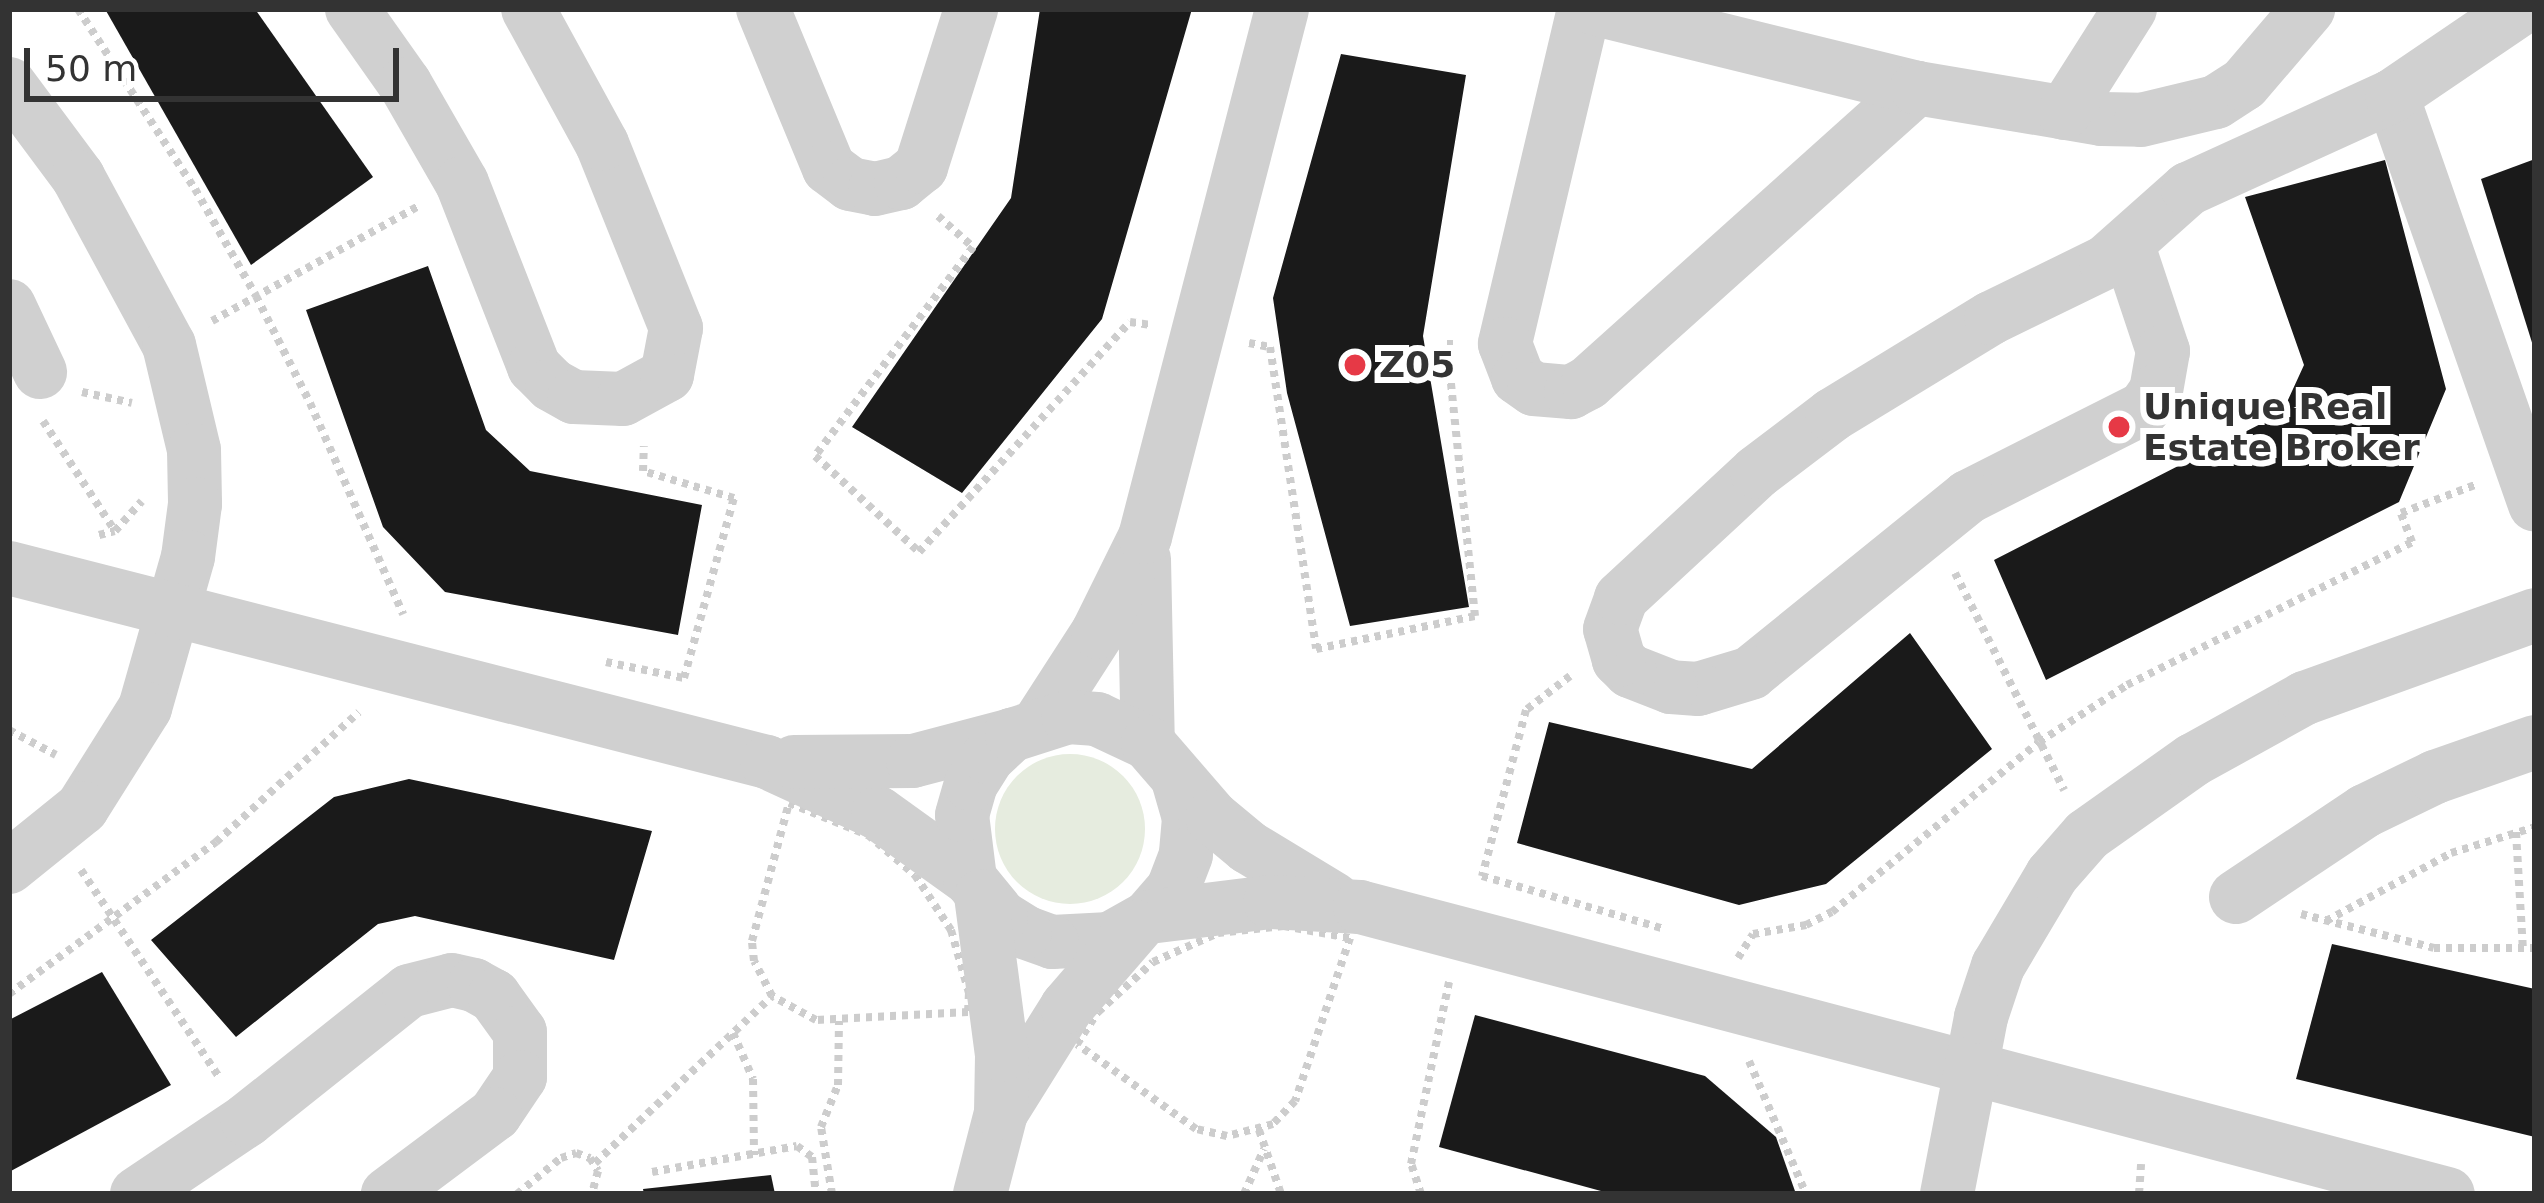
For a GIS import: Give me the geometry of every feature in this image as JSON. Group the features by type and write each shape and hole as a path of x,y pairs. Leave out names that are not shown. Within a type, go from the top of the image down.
{"street":[{"path":"352,9 415,100 461,183 534,367 551,385 598,402 647,390 667,375 676,328 666,294 582,101 528,9"},
{"path":"763,9 829,168 850,184 875,189 901,183 922,167 971,9"},
{"path":"980,1194 1001,1113 999,1010 976,887 962,848 966,799 988,757 1026,729 1098,632 1145,537 1282,9"},
{"path":"1584,9 1505,344 1518,378 1534,389 1571,392 1588,383 1917,88"},
{"path":"1596,9 1731,25 1917,88 2141,120 2216,102 2264,65 2308,9"},
{"path":"2064,112 2130,9"},
{"path":"2128,247 2163,351 2156,391 2128,420 2008,472 1930,523 1751,673 1699,689 1645,679 1619,660 1612,645 1613,612 1621,598 1757,472 1910,364 2128,247 2188,189 2392,96 2520,9"},
{"path":"9,84 78,177 169,345 194,450 191,540 145,708 103,779 58,833 9,868"},
{"path":"2392,96 2528,486"},
{"path":"9,306 51,391"},
{"path":"1001,1113 1067,1007 1173,889 1186,855 1189,818 1164,763 1142,640 1145,537"},
{"path":"9,568 767,762 878,813 976,887 1001,917 1052,942 1110,939 1142,922 1252,903 1340,902 2448,1194"},
{"path":"1947,1194 1970,1069 1998,966 2052,875 2087,835 2192,760 2305,698 2530,630"},
{"path":"767,762 913,761 1026,729 1097,719 1164,763 1248,847 1340,902"},
{"path":"2236,897 2365,811 2435,777 2535,742"},
{"path":"137,1194 248,1120 409,991 452,980 474,985 494,995 520,1032 520,1077 495,1114 388,1194"}],"path":[{"path":"9,994 115,921 417,672 310,403 256,296 195,189 78,9"},
{"path":"169,345 461,183"},
{"path":"591,659 684,678 734,497 643,471 647,390"},
{"path":"51,391 138,405"},
{"path":"51,391 115,531"},
{"path":"1806,1194 1724,1003 1741,951 1753,934 1806,925 1832,911 2039,742 2220,634 2412,542 2401,513 2528,486"},
{"path":"90,537 115,531 150,489"},
{"path":"1930,523 2087,835"},
{"path":"1612,645 1526,710 1482,876 1676,932"},
{"path":"789,803 843,821 890,852 934,901 962,961 968,1012 839,1021 800,1016 772,996 754,961 752,940 789,803"},
{"path":"2326,921 2451,853 2535,827"},
{"path":"2516,832 2523,951"},
{"path":"58,833 248,1120"},
{"path":"2236,897 2434,948 2535,948"},
{"path":"1267,926 1350,938 1295,1101 1286,1114 1259,1130 1227,1136 1196,1129 1077,1044 1124,985 1186,944 1267,926"},
{"path":"1421,1194 1411,1164 1460,933"},
{"path":"1719,944 1741,951"},
{"path":"596,1163 772,996"},
{"path":"832,1194 821,1127 838,1085 839,1021"},
{"path":"733,1033 753,1078 754,1155"},
{"path":"1259,1130 1281,1194"},
{"path":"652,1172 797,1146 806,1149 816,1194"},
{"path":"1244,1194 1265,1148"},
{"path":"518,1194 568,1154 583,1154 596,1163 599,1179 592,1194"}],"shaded area":[{"path":"1070,754 1099,759 1123,776 1140,800 1145,829 1140,858 1123,882 1099,899 1070,904 1041,899 1017,882 1000,858 995,829 1000,800 1017,776 1041,759"}],"building":[{"path":"105,9 255,9 373,177 251,265"},
{"path":"1040,9 1192,9 1102,319 962,493 852,427 1011,198"},
{"name":"Z05","path":"1341,54 1466,75 1423,336 1469,607 1350,626 1287,393 1273,298"},
{"path":"2535,159 2535,349 2534,349 2481,179"},
{"path":"2385,160 2446,389 2399,502 2046,680 1994,560 2282,413 2304,365 2245,197"},
{"path":"428,266 486,430 530,471 702,505 678,635 445,592 383,527 306,310"},
{"path":"1910,633 1992,749 1826,884 1739,905 1517,843 1549,722 1752,769"},
{"path":"409,779 652,831 614,960 415,916 378,924 236,1037 151,940 334,797"},
{"path":"2332,944 2535,989 2535,1137 2296,1079"},
{"path":"102,972 171,1085 9,1172 9,1020"},
{"path":"1475,1015 1705,1076 1776,1137 1796,1194 1612,1194 1439,1147"},
{"path":"771,1175 775,1194 644,1194 643,1189"}],"place":[{"name":"Z05","path":"1355,365"},
{"name":"Unique Real Estate Broker","path":"2119,427"}]}
